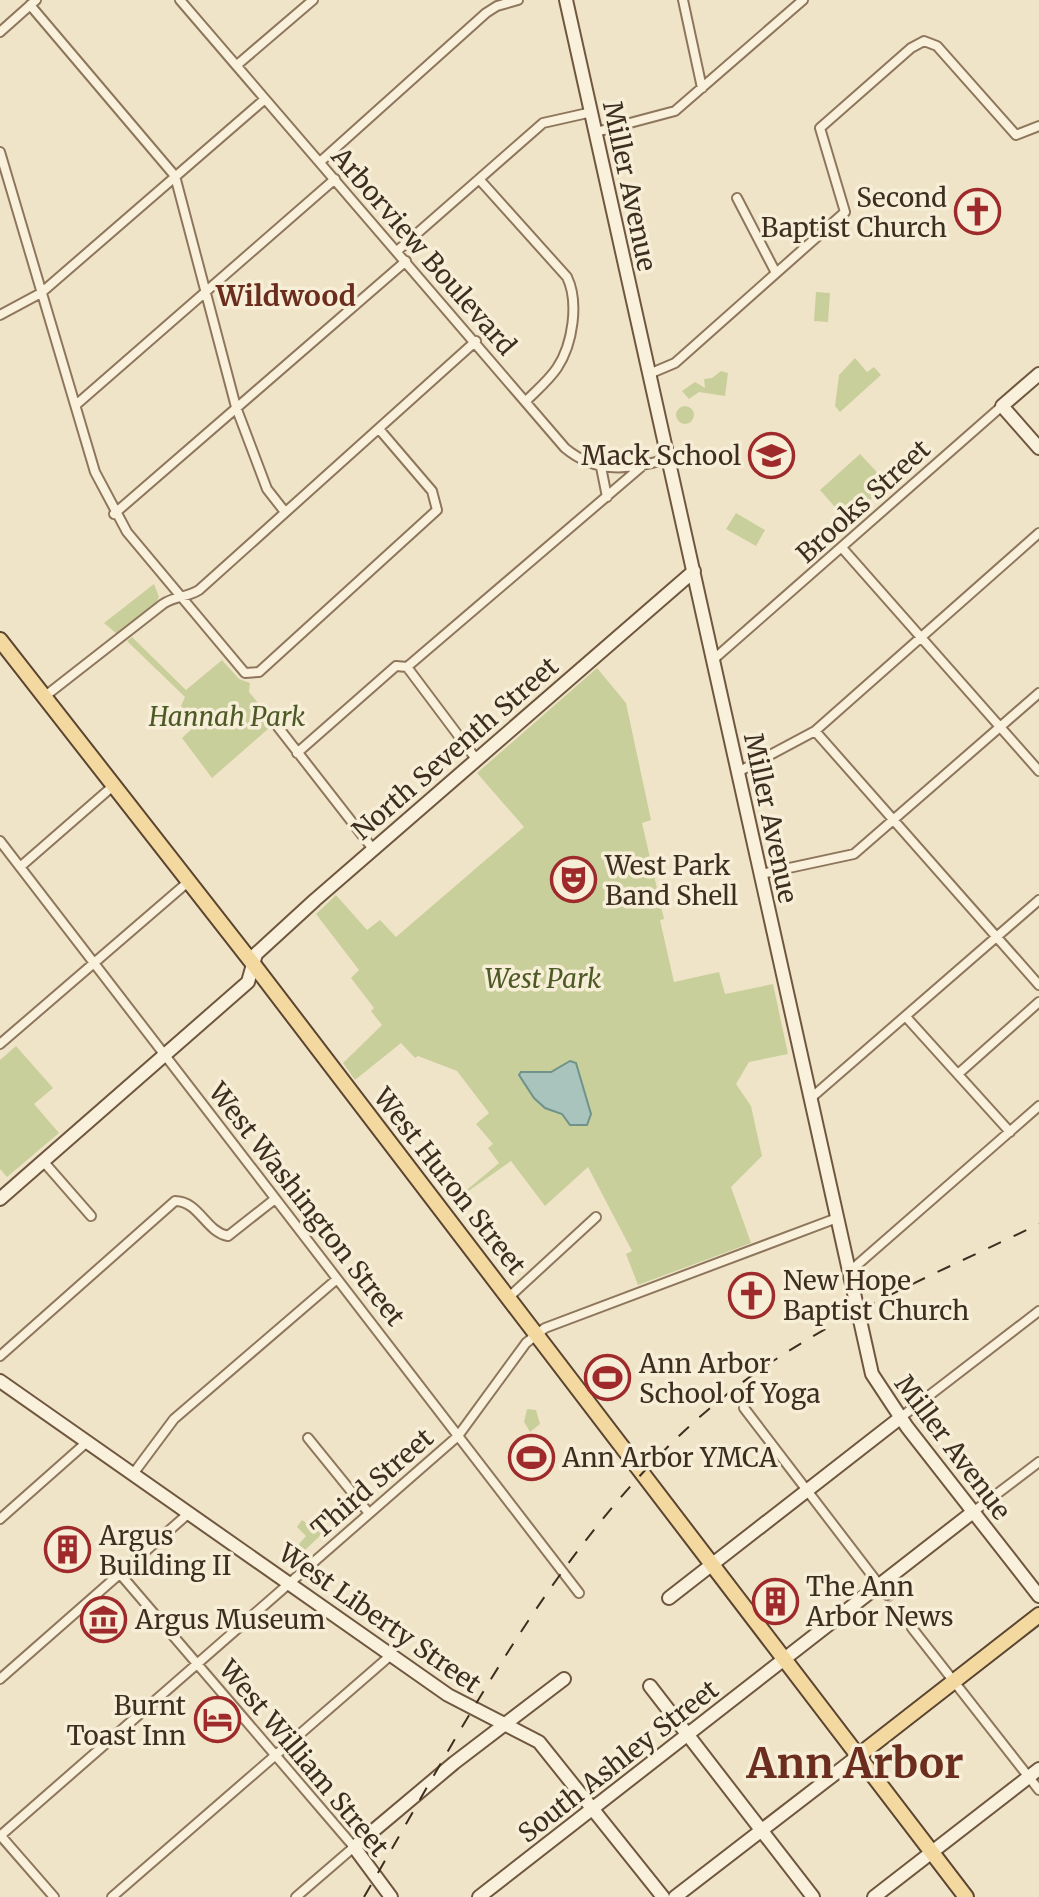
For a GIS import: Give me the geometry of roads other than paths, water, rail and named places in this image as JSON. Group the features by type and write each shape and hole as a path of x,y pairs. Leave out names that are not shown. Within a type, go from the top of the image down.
{"main road":[{"name":"Miller Avenue","path":"566,0 872,1374 900,1418 1039,1596"},
{"name":"Brooks Street","path":"1002,406 1039,374"},
{"path":"1002,406 1039,448"},
{"name":"North Seventh Street","path":"0,1199 248,982 256,954 694,571"},
{"name":"West Huron Street","path":"0,640 254,965 966,1897"},
{"name":"West Liberty Street","path":"0,1381 451,1697 530,1736 547,1749 663,1897"},
{"path":"669,1598 900,1418"},
{"name":"South Ashley Street","path":"479,1897 973,1512"},
{"path":"675,1897 1039,1615"},
{"path":"354,1847 564,1679"},
{"path":"650,1686 813,1897"},
{"path":"874,1897 1034,1773"},
{"name":"West William Street","path":"354,1847 391,1897"}],"street":[{"name":"Arborview Boulevard","path":"180,0 527,400 565,448 588,464 601,467 642,466 667,459"},
{"path":"237,65 313,0"},
{"path":"320,162 486,13 518,0"},
{"path":"683,0 702,88"},
{"path":"596,132 660,118 675,111 803,0"},
{"path":"0,32 33,3 175,176 236,407 267,489 285,512"},
{"path":"649,374 675,363 845,212 820,128 911,48 924,41 937,46 1016,135 1039,126"},
{"path":"0,315 41,293 265,99"},
{"path":"397,251 543,123 592,112"},
{"path":"0,153 95,472 114,514 239,669 249,675 259,672 437,510 438,501 432,491 379,429"},
{"path":"77,404 335,179"},
{"path":"479,179 567,277 574,292 574,310 559,365 527,400"},
{"path":"737,198 776,273"},
{"path":"114,514 406,261"},
{"path":"44,697 178,595 190,595 199,590 476,341"},
{"name":"Brooks Street","path":"714,659 843,549 1002,406"},
{"path":"297,753 396,666 407,667 448,633 642,466"},
{"path":"601,467 607,497"},
{"path":"738,772 815,731 1039,533"},
{"path":"843,549 1039,771"},
{"path":"407,667 476,759"},
{"path":"761,874 854,854 1039,693"},
{"path":"278,727 373,849"},
{"path":"815,731 891,821 1039,985"},
{"path":"20,867 113,786"},
{"name":"West Washington Street","path":"0,841 579,1593"},
{"path":"0,1044 188,882"},
{"path":"811,1098 907,1018 1039,900"},
{"path":"958,1074 1039,1002"},
{"path":"907,1018 1010,1132"},
{"path":"849,1272 1039,1106"},
{"path":"43,1161 91,1216"},
{"path":"0,1356 175,1201 189,1204 216,1231 228,1236 275,1199"},
{"path":"509,1297 550,1263 573,1236 596,1217"},
{"path":"537,1334 545,1328 837,1218"},
{"path":"133,1474 174,1419 337,1279"},
{"path":"900,1418 1039,1311"},
{"name":"Third Street","path":"0,1836 458,1436 526,1343 537,1334"},
{"path":"744,1408 887,1595"},
{"path":"308,1438 368,1512"},
{"path":"0,1519 87,1442"},
{"path":"973,1512 1039,1462"},
{"path":"0,1679 189,1513"},
{"name":"West William Street","path":"121,1575 354,1847"},
{"path":"912,1628 1034,1773 1039,1790"},
{"path":"112,1897 391,1655"},
{"path":"0,1836 54,1897"},
{"path":"296,1897 354,1847"}],"water":[{"path":"570,1061 576,1063 591,1114 587,1125 570,1125 562,1114 545,1108 534,1098 519,1075 521,1072 551,1072"}],"tunnel":[{"path":"887,1595 912,1628"}],"railway":[{"path":"364,1897 523,1628 617,1502 669,1446 726,1395 799,1345 878,1301 1039,1224"}],"place":[{"name":"Second Baptist Church","path":"978,212"},
{"name":"Mack School","path":"772,455"},
{"name":"West Park Band Shell","path":"574,880"},
{"name":"New Hope Baptist Church","path":"752,1295"},
{"name":"Ann Arbor School of Yoga","path":"608,1378"},
{"name":"Ann Arbor YMCA","path":"531,1457"},
{"name":"Argus Building II","path":"68,1550"},
{"name":"The Ann Arbor News","path":"775,1601"},
{"name":"Argus Museum","path":"104,1619"},
{"name":"Burnt Toast Inn","path":"217,1720"}],"district":[{"name":"Wildwood","path":"286,296"},
{"name":"Ann Arbor","path":"855,1763"}],"park label":[{"name":"Hannah Park","path":"227,716"},
{"name":"West Park","path":"543,978"}]}
